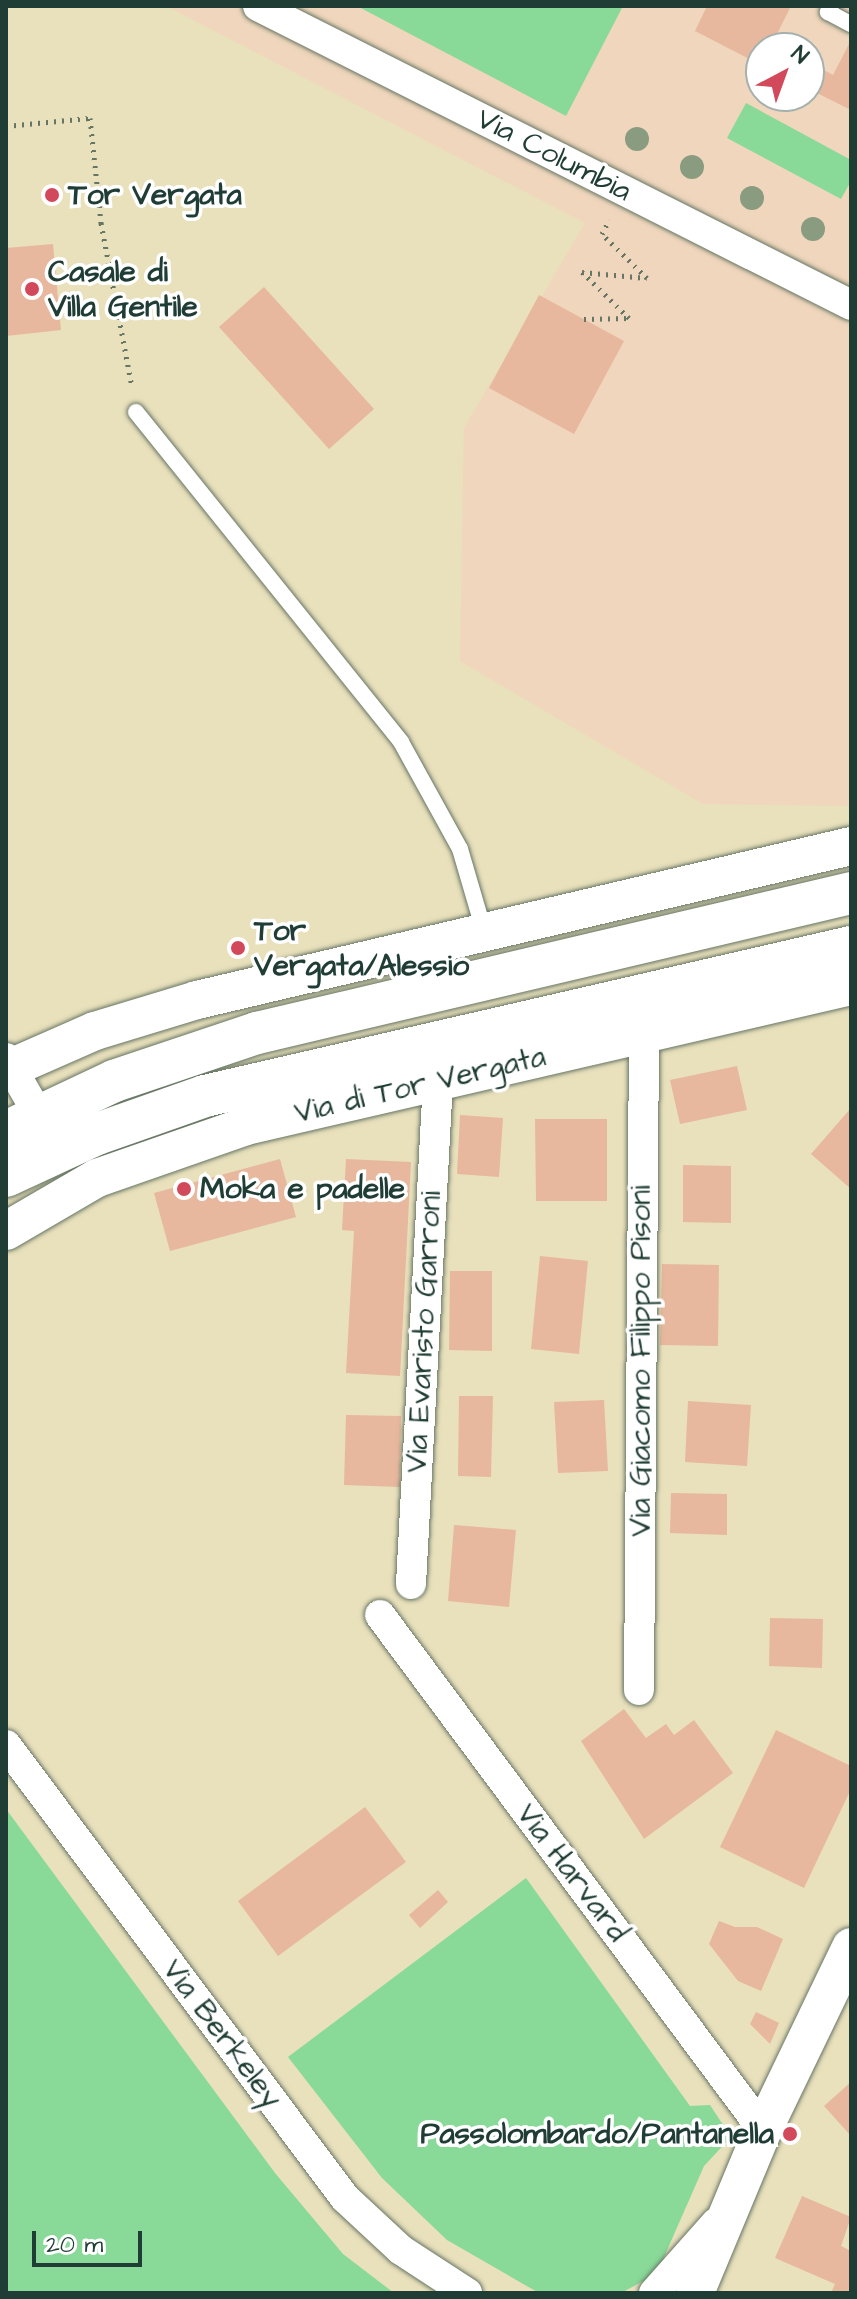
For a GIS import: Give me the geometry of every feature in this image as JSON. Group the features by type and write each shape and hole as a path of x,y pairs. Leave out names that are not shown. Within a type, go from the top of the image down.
{"main road":[{"path":"23,1123 148,1068 257,1033 851,893"},
{"name":"Via di Tor Vergata","path":"6,1176 59,1150 240,1086 851,947"}],"street":[{"name":"Via Columbia","path":"258,6 851,305"},
{"path":"79,1187 59,1150 23,1123 8,1065 156,1011 851,846"},
{"name":"Via di Tor Vergata","path":"6,1231 79,1187 202,1139 438,1080 851,986"},
{"name":"Via Giacomo Filippo Pisoni","path":"639,1690 644,1033"},
{"name":"Via Evaristo Garroni","path":"411,1584 438,1080"},
{"name":"Via Harvard","path":"380,1615 763,2130"},
{"name":"Via Berkeley","path":"6,1745 345,2198 401,2250 467,2293"},
{"path":"701,2289 728,2210 763,2130 847,1967"},
{"path":"654,2293 728,2210"}],"lane":[{"path":"831,6 828,12 851,24"},
{"path":"136,412 401,742 460,849 484,931"}],"path":[{"path":"6,126 90,118 101,223 136,412"},
{"path":"584,319 629,318 582,272 647,278 602,234 624,191"}],"shaded area":[{"path":"166,6 851,6 851,806 703,804 460,661 464,428 585,223"}],"green space":[{"path":"357,6 623,6 566,116"},
{"path":"745,105 745,112 763,112 851,160 851,181 841,199 727,138"},
{"path":"6,1809 275,2173 343,2254 394,2293 6,2293"},
{"path":"526,1878 690,2106 710,2105 731,2137 704,2166 661,2264 649,2278 621,2293 539,2293 447,2240 382,2178 288,2057"}],"building":[{"path":"707,6 791,6 778,32 745,32 745,57 695,31"},
{"path":"851,40 851,110 825,97 825,71 833,75"},
{"name":"Casale di Villa Gentile","path":"53,244 61,330 6,336 6,248"},
{"path":"264,287 374,409 329,449 219,327"},
{"path":"539,295 624,341 574,434 489,388"},
{"path":"737,1066 747,1110 680,1124 670,1080"},
{"path":"851,1108 851,1189 811,1154"},
{"path":"460,1115 503,1118 499,1177 457,1174"},
{"path":"535,1119 607,1119 607,1201 536,1201"},
{"path":"280,1159 296,1217 170,1251 154,1193"},
{"path":"346,1159 411,1162 400,1376 346,1373 354,1231 342,1230"},
{"path":"683,1165 731,1166 731,1223 683,1222"},
{"path":"540,1256 588,1261 579,1354 531,1349"},
{"path":"662,1264 719,1265 718,1346 660,1345"},
{"path":"450,1271 492,1271 492,1351 449,1350"},
{"path":"459,1396 493,1396 491,1477 458,1476"},
{"path":"604,1400 608,1471 558,1473 554,1402"},
{"path":"688,1401 751,1405 747,1466 685,1462"},
{"path":"346,1415 401,1416 400,1487 344,1485"},
{"path":"671,1493 727,1494 727,1535 670,1533"},
{"path":"454,1525 516,1530 509,1607 448,1601"},
{"path":"770,1618 823,1619 822,1668 769,1666"},
{"path":"624,1709 646,1738 666,1724 674,1735 694,1720 733,1773 644,1839 581,1741"},
{"path":"776,1730 851,1766 851,1789 804,1888 720,1847"},
{"path":"365,1807 406,1862 278,1956 238,1901"},
{"path":"438,1890 448,1902 420,1928 409,1915"},
{"path":"719,1921 735,1927 757,1927 783,1939 761,1991 738,1981 709,1944"},
{"path":"756,2012 779,2023 770,2044 750,2024"},
{"path":"851,2082 851,2136 824,2106"},
{"path":"802,2196 851,2217 841,2246 851,2251 851,2293 831,2293 835,2284 775,2258"}],"place":[{"name":"Tor Vergata","path":"52,195"},
{"name":"Casale di Villa Gentile","path":"32,289"},
{"name":"Tor Vergata/Alessio","path":"238,948"},
{"name":"Moka e padelle","path":"184,1189"},
{"name":"Passolombardo/Pantanella","path":"790,2134"}]}
